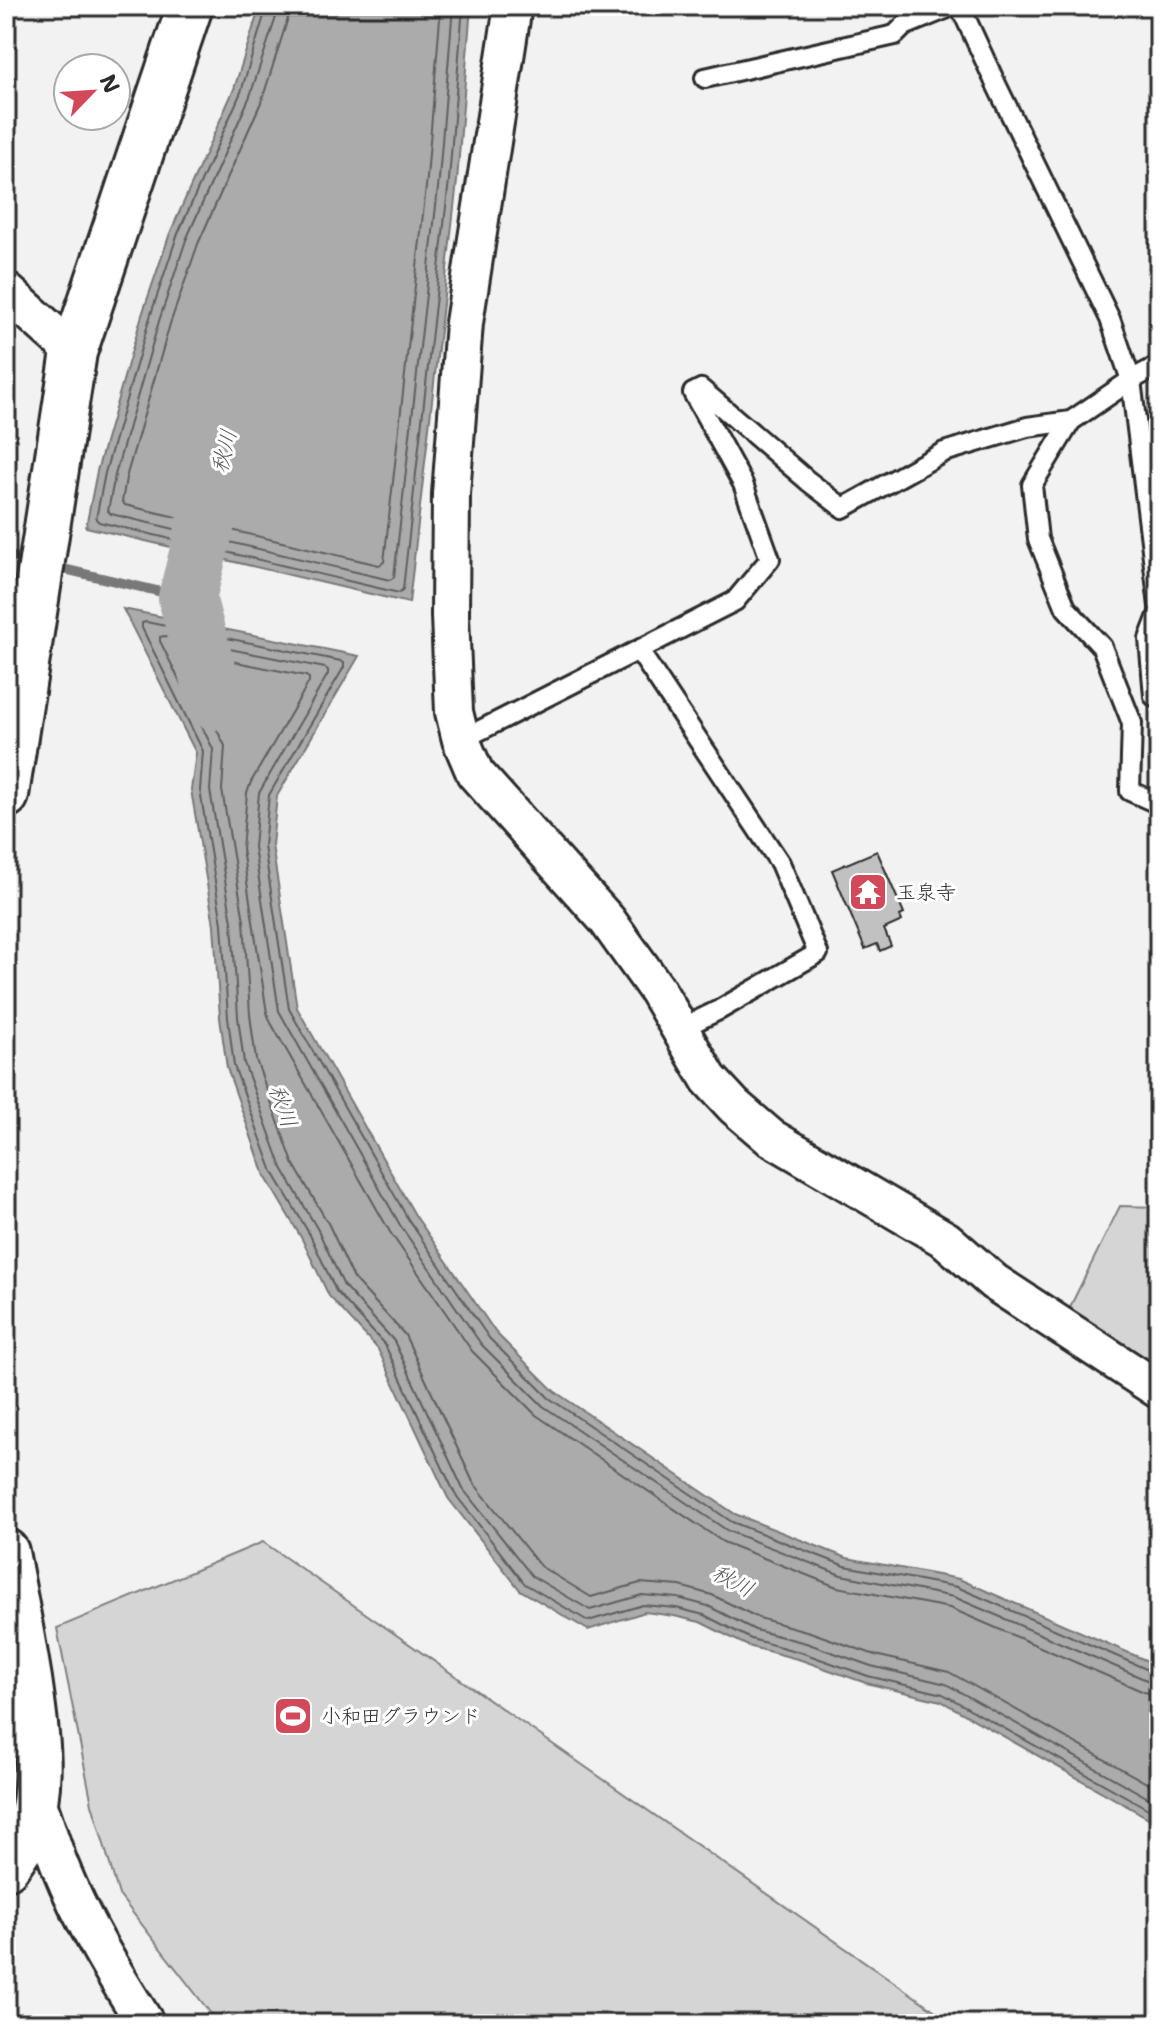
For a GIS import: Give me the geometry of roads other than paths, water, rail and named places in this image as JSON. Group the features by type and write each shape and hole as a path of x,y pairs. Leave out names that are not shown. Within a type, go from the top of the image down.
{"street":[{"path":"6,795 74,352 190,6"},
{"path":"513,6 464,323 451,494 454,712 461,740 475,773 607,920 657,990 709,1079 734,1106 770,1137 946,1240 994,1282 1159,1390"},
{"path":"6,291 74,352"},
{"path":"6,1552 33,1706 37,1756 31,1820 24,1840 6,1867"},
{"path":"35,1795 73,1895 121,1986 146,2024"}],"lane":[{"path":"705,78 895,35 904,26 953,6"},
{"path":"960,6 1110,319 1131,380 1159,606"},
{"path":"1159,365 1071,421 1032,485 1038,539 1066,608 1102,647 1132,723 1130,791 1159,804"},
{"path":"461,740 735,601 770,559 743,484 693,393 701,389 843,508 944,452 1027,427 1071,421"},
{"path":"1154,696 1149,639 1159,613"},
{"path":"639,651 780,863 818,953 680,1029"}],"water":[{"path":"260,6 471,6 457,181 409,603 86,527 97,471 142,315 170,233 234,89"},
{"path":"123,609 359,656 277,796 272,845 297,1008 415,1215 496,1333 554,1391 735,1514 847,1558 959,1579 1159,1666 1159,1824 941,1701 866,1683 801,1660 748,1646 700,1622 674,1616 645,1612 588,1630 520,1590 448,1498 378,1349 329,1296 302,1239 265,1176 227,1068 220,1018 214,925 191,790 196,753"}],"waterway":[{"name":"秋川","path":"215,701 187,598 217,479"},
{"path":"6,555 31,561"},
{"path":"51,566 187,598"}],"place":[{"name":"玉泉寺","path":"868,892"},
{"name":"小和田グラウンド","path":"293,1716"}]}
